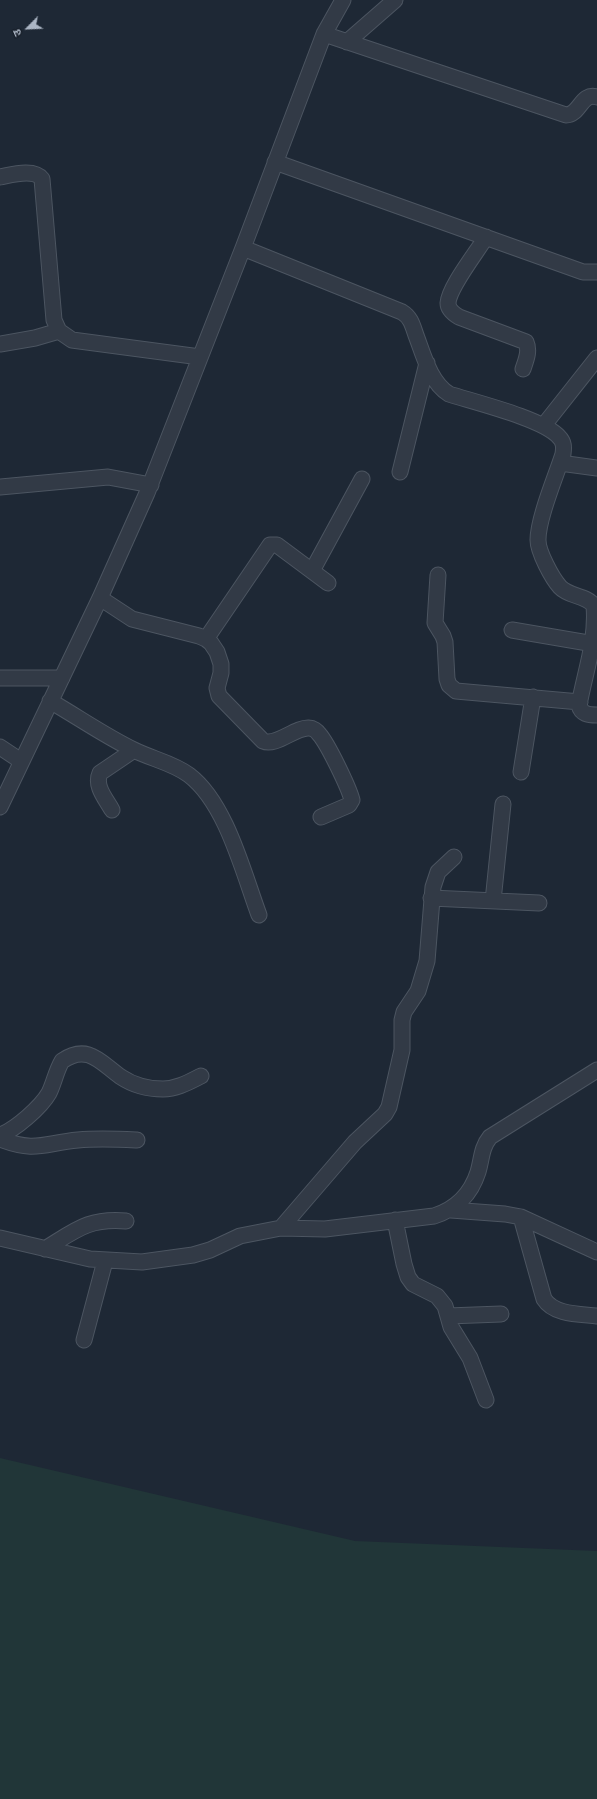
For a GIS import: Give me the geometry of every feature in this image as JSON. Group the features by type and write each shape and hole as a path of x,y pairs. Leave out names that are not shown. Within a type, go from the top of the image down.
{"street":[{"path":"0,807 100,598 151,485 324,34 343,0"},
{"path":"347,42 395,0"},
{"path":"324,34 566,115 573,113 586,98 590,96 597,97"},
{"path":"275,162 583,272 597,272"},
{"path":"0,177 30,173 35,174 42,179 54,320 59,331 72,340 200,357"},
{"path":"486,237 454,287 448,303 449,308 452,313 459,317 526,342 528,351 523,370"},
{"path":"243,248 402,312 409,317 427,363 436,382 442,389 449,394 544,425 556,433 562,441 564,450 539,526 538,541 552,575 565,592 586,600 594,606 594,644 580,702 581,711 590,715 597,715"},
{"path":"0,344 35,338 59,331"},
{"path":"544,425 597,358"},
{"path":"400,472 427,363"},
{"path":"560,463 597,468"},
{"path":"0,487 108,477 151,485"},
{"path":"312,571 362,479"},
{"path":"206,639 268,546 272,544 277,545 328,583"},
{"path":"438,575 435,623 445,642 449,685 456,691 580,702"},
{"path":"100,598 132,619 199,636 211,643 217,652 221,664 221,674 217,688 219,696 263,741 272,742 303,728 316,731 321,736 352,800 349,806 322,817"},
{"path":"512,630 594,644"},
{"path":"0,678 62,678"},
{"path":"521,772 533,697"},
{"path":"50,701 134,750 178,768 190,776 205,792 219,813 231,836 258,915"},
{"path":"0,747 21,761"},
{"path":"112,810 99,787 98,777 100,773 134,750"},
{"path":"493,901 503,804"},
{"path":"281,1228 355,1142 385,1114 389,1107 402,1050 402,1020 404,1012 418,991 427,961 432,887 438,872 454,857"},
{"path":"431,898 539,903"},
{"path":"0,1135 12,1130 44,1100 50,1092 62,1061 75,1055 90,1055 122,1078 144,1086 162,1089 174,1088 201,1076"},
{"path":"0,1238 105,1261 142,1262 192,1255 210,1250 240,1236 281,1228 325,1229 434,1216 451,1210 460,1203 475,1180 485,1143 490,1137 526,1113 596,1075"},
{"path":"0,1139 15,1144 36,1147 80,1140 137,1140"},
{"path":"451,1210 505,1214 521,1217 597,1252"},
{"path":"521,1217 544,1299 547,1304 562,1311 597,1316"},
{"path":"45,1249 91,1223 110,1220 126,1221"},
{"path":"395,1220 408,1277 413,1284 437,1296 445,1306 451,1327 470,1358 486,1400"},
{"path":"84,1340 105,1261"},
{"path":"448,1316 501,1314"}],"green space":[{"path":"0,1458 355,1541 597,1551 597,1799 0,1799"}]}
